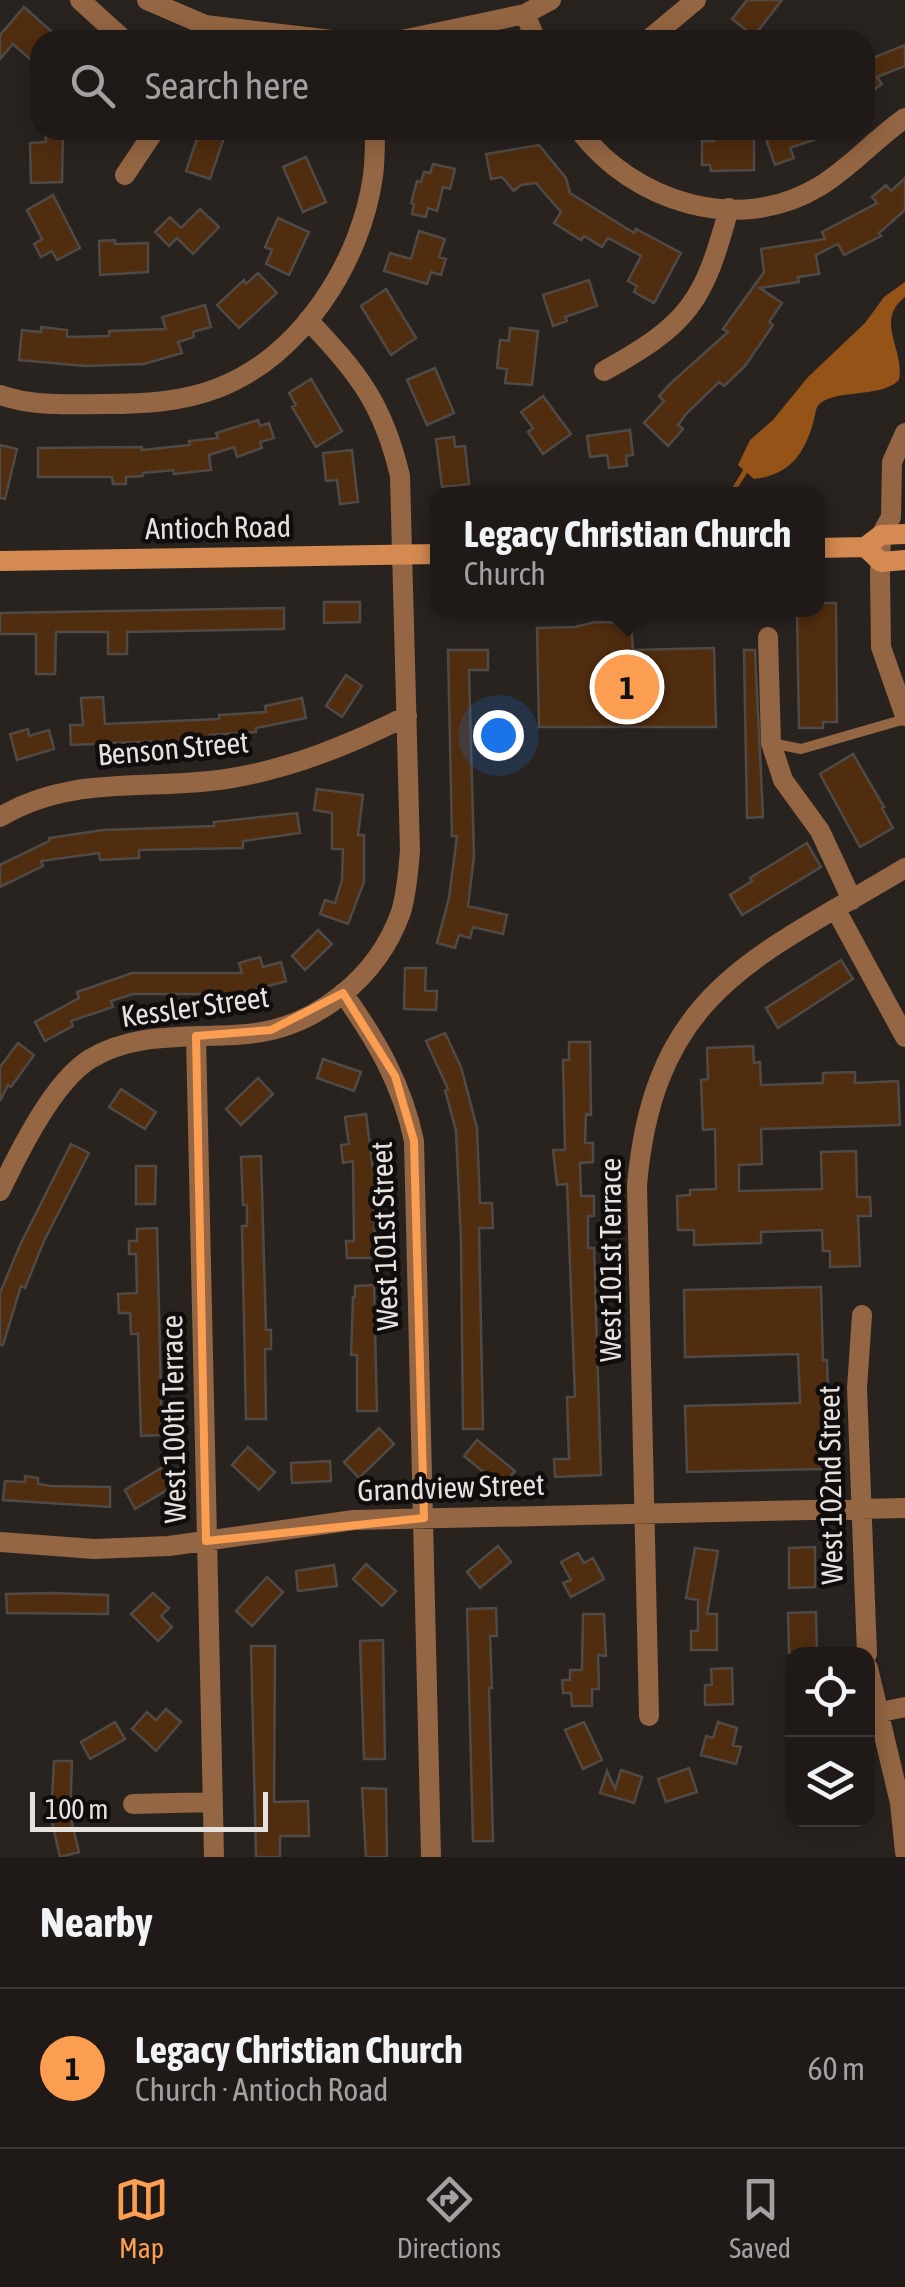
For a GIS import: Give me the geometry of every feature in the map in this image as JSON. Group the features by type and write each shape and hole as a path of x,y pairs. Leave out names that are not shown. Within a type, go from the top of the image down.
{"main road":[{"path":"825,547 888,537 905,560"},
{"name":"Antioch Road","path":"0,562 430,554"}],"street":[{"path":"80,0 109,30"},
{"path":"147,0 198,30"},
{"path":"449,30 525,14 551,0"},
{"path":"660,30 696,0"},
{"path":"525,14 532,30"},
{"path":"588,140 609,164 633,182 662,196 696,207 750,208 808,192 845,168 905,118"},
{"path":"125,175 148,140"},
{"path":"0,395 54,404 180,399 218,388 250,372 288,343 334,281 363,216 373,176 375,140"},
{"path":"604,372 668,332 690,306 715,258 729,208"},
{"path":"308,320 343,357 379,410 400,476 410,851 404,898 391,934 360,979 343,993"},
{"path":"904,706 888,674 881,646 892,462 905,432"},
{"path":"768,637 771,743 784,780 820,831 844,905 905,1037"},
{"name":"Benson Street","path":"0,816 59,791 97,785 210,780 276,768 328,753 407,716"},
{"name":"West 101st Terrace","path":"650,1716 637,1185 649,1105 679,1037 703,1004 733,974 905,868"},
{"name":"Kessler Street","path":"0,1191 61,1087 88,1060 141,1040 272,1030 316,1013 343,993"},
{"name":"West 101st Street","path":"343,993 382,1049 395,1076 414,1141 431,1857"},
{"name":"West 100th Terrace","path":"196,1036 214,1857"},
{"name":"West 102nd Street","path":"862,1316 857,1388 866,1647"},
{"name":"Grandview Street","path":"0,1542 94,1549 169,1546 354,1520 905,1508"},
{"path":"875,1707 900,1803 905,1852"},
{"path":"876,1713 905,1707"},
{"path":"134,1804 212,1802"}],"lane":[{"path":"771,743 801,749 904,706"}],"highlighted area":[{"path":"343,993 395,1076 414,1141 424,1518 206,1541 196,1036 271,1030"}],"shaded area":[{"path":"905,282 905,297 896,306 891,326 899,380 880,390 824,401 817,407 805,445 793,462 777,473 754,479 738,465 750,440 865,323 884,297"}],"building":[{"path":"747,0 782,0 759,30 746,30 732,19"},
{"path":"24,7 50,30 30,30 30,59 13,44 0,59 0,35"},
{"path":"905,45 905,66 877,77 882,84 875,89 875,57"},
{"path":"63,140 62,182 31,183 30,143"},
{"path":"197,140 223,140 210,179 186,171"},
{"path":"754,140 754,170 711,171 710,165 702,165 702,141"},
{"path":"766,140 813,140 790,148 794,158 775,165"},
{"path":"539,145 566,178 570,193 634,233 636,229 681,253 654,303 634,292 637,286 628,281 641,256 608,238 602,247 584,236 581,240 554,223 561,212 536,183 521,185 514,191 502,177 491,179 486,154"},
{"path":"306,157 326,202 303,212 283,167"},
{"path":"433,164 455,169 450,189 443,187 437,211 428,208 426,217 412,214 417,181 421,182 424,172 430,173"},
{"path":"905,178 905,210 879,233 881,236 844,255 838,244 816,255 819,274 798,277 799,282 760,288 782,303 769,322 773,325 745,366 724,386 719,382 687,413 678,425 683,429 668,446 644,423 664,401 659,396 670,384 728,332 723,329 764,272 761,249 825,239 822,232 877,203 872,197 886,185 891,191"},
{"path":"53,195 80,248 57,260 52,251 41,257 34,244 42,239 27,210"},
{"path":"200,209 219,227 193,254 177,238 169,246 155,232 170,217 181,228"},
{"path":"278,218 309,232 289,275 266,264 272,250 265,247"},
{"path":"419,231 445,239 439,257 446,259 441,275 431,272 427,284 384,271 390,253 411,259"},
{"path":"115,240 115,244 148,243 148,272 100,275 99,241"},
{"path":"258,273 277,293 239,328 217,305 244,280 246,284"},
{"path":"589,280 597,306 565,317 567,321 553,326 543,295"},
{"path":"386,289 416,338 391,355 361,306"},
{"path":"205,305 211,327 178,342 182,353 144,364 85,366 19,360 22,330 67,330 67,337 166,329 162,317"},
{"path":"510,328 538,331 532,385 505,383 507,369 497,368 500,340 509,341"},
{"path":"435,368 454,413 427,425 407,380"},
{"path":"311,379 342,431 316,447 292,407 296,405 289,393"},
{"path":"543,396 571,434 543,454 528,432 533,428 521,412"},
{"path":"258,420 260,426 269,423 274,438 260,442 262,448 237,457 234,447 209,455 211,470 143,473 126,477 126,484 113,484 112,477 38,477 38,448 142,450 190,445 189,441 218,438 216,433"},
{"path":"630,430 633,455 626,456 627,466 609,468 607,455 590,457 587,436"},
{"path":"454,437 455,447 465,446 469,484 442,487 436,439"},
{"path":"0,445 17,449 5,499 0,498"},
{"path":"352,450 358,502 340,504 337,480 326,481 323,453"},
{"path":"324,602 360,602 360,622 324,623"},
{"path":"825,603 836,603 837,722 823,722 823,728 799,728 797,617 825,617"},
{"path":"284,608 284,629 127,632 127,654 108,654 108,632 56,632 55,674 36,674 36,634 0,634 0,613"},
{"path":"631,623 633,650 714,648 716,727 539,727 537,628"},
{"path":"448,650 488,650 488,670 469,670 474,856 468,906 507,915 503,934 473,927 470,938 459,935 455,948 437,943 449,898 457,836 452,836"},
{"path":"744,650 755,650 763,817 747,818"},
{"path":"346,675 362,686 342,717 326,706"},
{"path":"103,697 105,724 219,719 219,715 266,712 265,706 302,698 306,718 256,728 256,732 210,735 210,739 71,745 70,725 83,725 81,698"},
{"path":"28,729 29,736 49,730 54,749 17,760 10,734"},
{"path":"853,754 893,828 860,847 820,774"},
{"path":"317,789 363,795 358,835 364,835 364,882 348,924 320,914 325,900 335,903 342,880 343,849 332,849 332,813 314,810"},
{"path":"297,813 300,833 243,841 243,848 139,850 139,858 100,860 99,853 41,861 43,866 0,887 0,865 49,838 103,830 214,826 214,822"},
{"path":"807,843 821,867 742,915 730,895"},
{"path":"318,930 332,944 305,970 292,956"},
{"path":"260,957 263,967 281,962 286,981 239,994 133,994 111,1001 113,1007 71,1021 73,1026 45,1041 35,1022 79,998 77,992 132,973 242,973 239,963"},
{"path":"841,960 853,979 778,1028 766,1008"},
{"path":"405,968 426,968 425,991 437,991 436,1010 404,1009"},
{"path":"445,1033 461,1067 477,1128 480,1203 492,1203 493,1228 479,1228 483,1429 463,1429 456,1131 445,1090 448,1089 426,1041"},
{"path":"569,1042 590,1042 591,1115 586,1114 585,1143 593,1143 593,1162 580,1163 581,1196 594,1196 594,1216 588,1216 588,1248 594,1248 601,1475 555,1477 554,1459 569,1459 567,1397 575,1397 567,1184 557,1185 553,1150 565,1150 563,1060 569,1060"},
{"path":"18,1043 34,1055 11,1087 8,1085 0,1101 0,1067"},
{"path":"753,1046 754,1063 760,1062 761,1085 823,1083 823,1073 855,1072 855,1083 898,1081 900,1125 761,1129 762,1164 739,1165 739,1191 822,1189 821,1152 856,1151 857,1197 870,1197 871,1216 858,1216 860,1266 830,1267 830,1251 823,1251 822,1230 761,1232 761,1243 694,1245 694,1230 678,1230 677,1196 690,1195 690,1190 716,1189 715,1129 703,1130 701,1080 708,1079 707,1048"},
{"path":"323,1059 361,1072 354,1091 317,1078"},
{"path":"258,1078 273,1094 241,1125 226,1109"},
{"path":"121,1089 156,1112 145,1129 109,1107"},
{"path":"366,1114 374,1177 375,1258 347,1258 346,1241 354,1241 353,1161 343,1163 341,1145 349,1144 345,1117"},
{"path":"71,1144 89,1153 25,1288 21,1286 0,1345 0,1293"},
{"path":"261,1156 266,1330 271,1330 271,1349 265,1349 266,1419 246,1419 242,1226 247,1226 247,1205 243,1205 241,1157"},
{"path":"136,1166 156,1166 155,1204 136,1204"},
{"path":"157,1228 162,1435 141,1436 138,1334 131,1334 130,1313 119,1313 118,1294 137,1293 136,1254 129,1254 129,1241 137,1241 137,1229"},
{"path":"374,1285 377,1411 357,1411 357,1355 351,1355 353,1297 355,1286"},
{"path":"821,1287 828,1390 822,1390 824,1469 687,1472 685,1406 800,1403 798,1354 685,1357 684,1290"},
{"path":"379,1428 394,1444 359,1478 344,1462"},
{"path":"477,1440 515,1471 499,1491 464,1456"},
{"path":"248,1447 275,1472 259,1490 232,1465"},
{"path":"330,1461 331,1481 292,1483 291,1463"},
{"path":"166,1465 177,1484 135,1509 125,1490"},
{"path":"25,1476 51,1486 110,1487 110,1507 3,1500 5,1481 25,1482"},
{"path":"498,1546 511,1562 480,1588 467,1572"},
{"path":"815,1547 815,1587 789,1588 789,1548"},
{"path":"695,1548 718,1551 707,1614 717,1614 717,1650 691,1650 691,1631 698,1631 698,1600 686,1598"},
{"path":"578,1553 584,1563 593,1558 604,1579 571,1597 563,1583 571,1580 561,1562"},
{"path":"366,1564 396,1591 382,1606 353,1579"},
{"path":"334,1565 337,1586 298,1591 296,1571"},
{"path":"267,1577 283,1592 252,1626 236,1611"},
{"path":"153,1593 169,1608 161,1616 172,1627 158,1641 131,1614"},
{"path":"6,1594 108,1595 108,1614 7,1613"},
{"path":"496,1608 497,1636 490,1636 489,1688 493,1841 473,1841 467,1609"},
{"path":"816,1612 817,1647 789,1647 788,1613"},
{"path":"583,1614 604,1614 606,1656 598,1655 599,1689 592,1689 592,1706 572,1706 571,1693 563,1693 562,1680 570,1680 570,1670 582,1670"},
{"path":"383,1640 385,1759 364,1759 360,1641"},
{"path":"251,1646 275,1646 274,1802 308,1801 309,1836 280,1836 280,1857 256,1857"},
{"path":"732,1668 733,1704 705,1705 705,1685 712,1685 711,1669"},
{"path":"166,1709 181,1722 156,1751 132,1729 147,1712 156,1720"},
{"path":"115,1722 125,1739 90,1759 81,1742"},
{"path":"584,1722 602,1760 583,1769 565,1730"},
{"path":"718,1722 737,1728 733,1745 741,1747 736,1764 701,1755 706,1736 713,1738"},
{"path":"54,1761 72,1761 70,1815 79,1852 60,1857 51,1818"},
{"path":"689,1768 697,1792 666,1802 658,1779"},
{"path":"621,1770 642,1777 634,1803 600,1793 607,1771 615,1789"},
{"path":"362,1788 386,1789 387,1857 366,1857"}],"waterway":[{"path":"735,487 748,467"}],"place":[{"name":"Legacy Christian Church","path":"627,687"}]}
